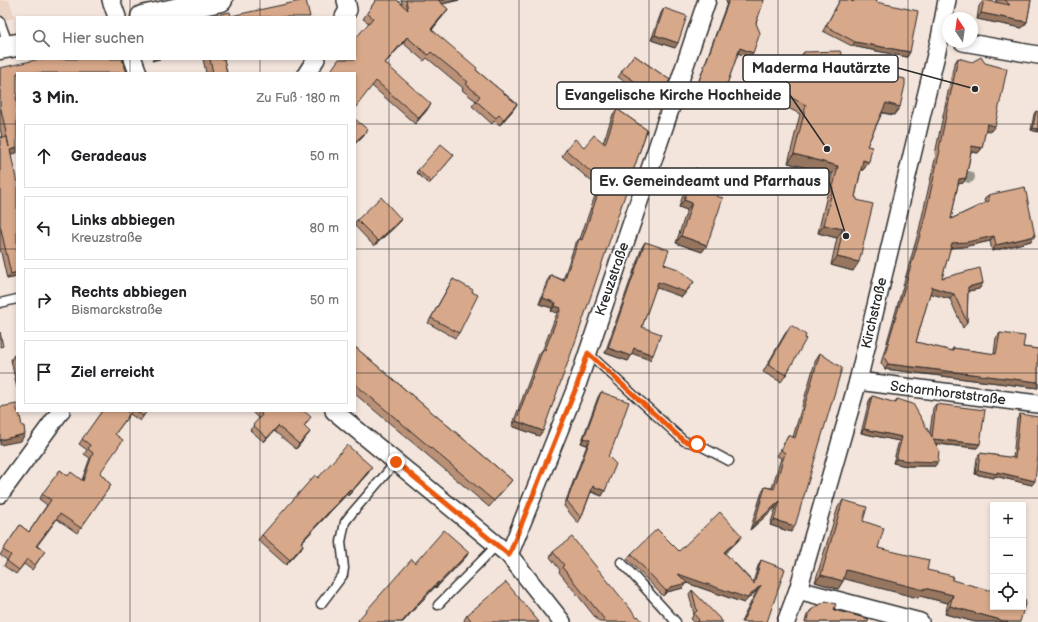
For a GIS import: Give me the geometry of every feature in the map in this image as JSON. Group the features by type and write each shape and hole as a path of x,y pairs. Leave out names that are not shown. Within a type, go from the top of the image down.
{"main road":[{"path":"147,16 220,0"}],"street":[{"path":"111,0 117,16"},
{"path":"345,16 348,10 346,0"},
{"name":"Kreuzstraße","path":"503,550 576,388 708,0"},
{"name":"Kirchstraße","path":"946,12 947,0"},
{"path":"978,45 1038,55"},
{"name":"Kirchstraße","path":"786,622 798,590 858,381 942,46"},
{"path":"133,60 138,72"},
{"path":"308,72 315,60"},
{"name":"Scharnhorststraße","path":"858,381 1038,404"},
{"path":"0,494 60,412"},
{"path":"335,412 503,550 562,622"},
{"path":"798,590 920,622"}],"lane":[{"path":"0,21 9,47"},
{"path":"0,303 16,299"},
{"path":"588,353 684,441 697,444 729,461"},
{"path":"321,604 343,575 344,568 341,542 345,522 396,462"},
{"path":"438,604 503,550"},
{"path":"621,562 676,622"}],"shaded area":[{"path":"0,0 9,0 15,18 0,21"}],"building":[{"path":"306,0 310,16 231,16"},
{"path":"376,0 397,0 408,10 406,0 438,0 448,9 431,29 477,68 476,70 517,104 504,119 499,115 496,118 476,101 480,96 466,84 468,82 431,52 428,55 407,37 385,63 431,104 419,118 376,81 356,107 356,72 330,72 338,60 356,60 356,38 373,18 367,13"},
{"path":"729,0 764,0 756,23 760,33 753,53 740,48 722,98 696,89"},
{"path":"840,0 850,0 853,2 854,0 877,0 876,2 918,11 910,52 855,42 826,26"},
{"path":"984,0 1010,5 1005,0 1031,0 1027,22 981,13"},
{"path":"664,8 687,16 678,43 655,35"},
{"path":"230,12 231,16 212,16"},
{"path":"840,51 846,65 905,79 900,107 886,103 867,146 872,147 869,162 863,160 855,197 857,200 873,204 859,262 837,257 843,229 824,225 838,166 794,154 806,105 784,94 804,52"},
{"path":"634,55 670,80 658,97 621,72"},
{"path":"981,57 985,63 1007,69 995,126 987,124 982,148 972,146 966,178 959,179 951,219 989,201 988,195 1025,187 1035,236 996,245 994,236 967,242 952,243 942,278 980,268 983,283 968,287 967,322 954,294 932,287 916,342 953,351 953,348 996,354 1000,333 1025,336 1023,347 1038,349 1038,382 888,364 884,357 923,225 940,150 958,58 972,62"},
{"path":"36,60 122,60 127,72 16,72 16,148 10,150 16,178 16,272 11,274 0,225 0,138 7,137 0,109 0,68"},
{"path":"210,60 224,60 227,72 213,72"},
{"path":"617,109 647,130 577,337 543,431 516,421 543,349 545,350 561,308 555,306 556,303 543,298 551,275 564,281 579,239 582,240 602,182 566,150 575,139 584,147 594,135 605,144"},
{"path":"1036,111 1038,112 1038,129 1033,128"},
{"path":"356,120 368,130 356,141"},
{"path":"441,144 454,155 431,182 418,170"},
{"path":"695,168 723,177 716,196 723,198 707,245 681,236 692,203 684,200"},
{"path":"381,197 401,219 378,241 357,220"},
{"path":"645,242 669,250 664,264 678,269 694,282 685,292 658,282 642,327 661,334 653,355 634,348 631,356 608,348"},
{"path":"453,279 473,290 472,292 478,295 459,333 431,318"},
{"path":"791,325 806,335 806,339 786,375 768,365"},
{"path":"0,332 3,346 0,347"},
{"path":"356,348 512,480 494,501 356,385"},
{"path":"820,353 842,368 795,526 774,520 780,501 754,524 765,487 774,489 785,453 781,450 788,435 795,438"},
{"path":"601,392 629,402 608,456 616,464 605,491 593,486 581,518 567,501 590,440 584,438"},
{"path":"872,396 896,403 897,399 913,404 932,437 936,404 985,410 980,444 933,439 939,450 938,462 896,459 902,437 864,429"},
{"path":"16,404 16,412 19,412 25,434 0,440 0,407"},
{"path":"101,412 131,412 115,434 123,440 100,473 111,485 81,528 60,514 36,546 45,551 35,565 27,559 19,570 7,561 11,555 3,550 20,525 29,532 51,500 42,494 60,470 68,476 71,472 83,481 93,453 88,449 90,445 82,439"},
{"path":"137,412 146,412 143,416"},
{"path":"260,412 305,412 311,417 304,426 310,432 299,444 278,426 267,438 253,425 262,415"},
{"path":"1020,414 1038,417 1038,455 1035,481 997,472 997,474 978,470 980,453 1015,458"},
{"path":"347,445 372,467 352,491 350,489 301,542 303,545 290,560 262,535 315,475 318,478"},
{"path":"843,500 867,507 863,521 884,528 878,548 929,560 927,570 953,576 952,580 990,590 990,610 1023,610 1020,622 1008,622 950,606 953,595 924,588 924,590 846,570 843,581 821,575"},
{"path":"720,512 742,536 724,552 754,584 761,560 785,569 767,622 742,622 761,585 747,598 678,574 687,583 671,587 666,591 631,554 657,529 679,551"},
{"path":"444,530 469,552 439,583 438,582 402,622 360,622 358,620 412,559 415,563"},
{"path":"572,537 637,617 638,616 643,622 603,622 605,620 562,567 564,565 553,552"},
{"path":"506,582 539,622 472,622 467,615"},
{"path":"692,590 723,622 698,622 699,620 694,614 697,611"},
{"path":"826,601 836,604 834,610 869,619 868,622 807,622 811,610"}],"place":[{"name":"Maderma Hautärzte","path":"975,89"},
{"name":"Evangelische Kirche Hochheide","path":"827,149"},
{"name":"Ev. Gemeindeamt und Pfarrhaus","path":"846,236"}],"route":[{"path":"396,462 509,555 576,388 588,353 684,441 697,444"}]}
